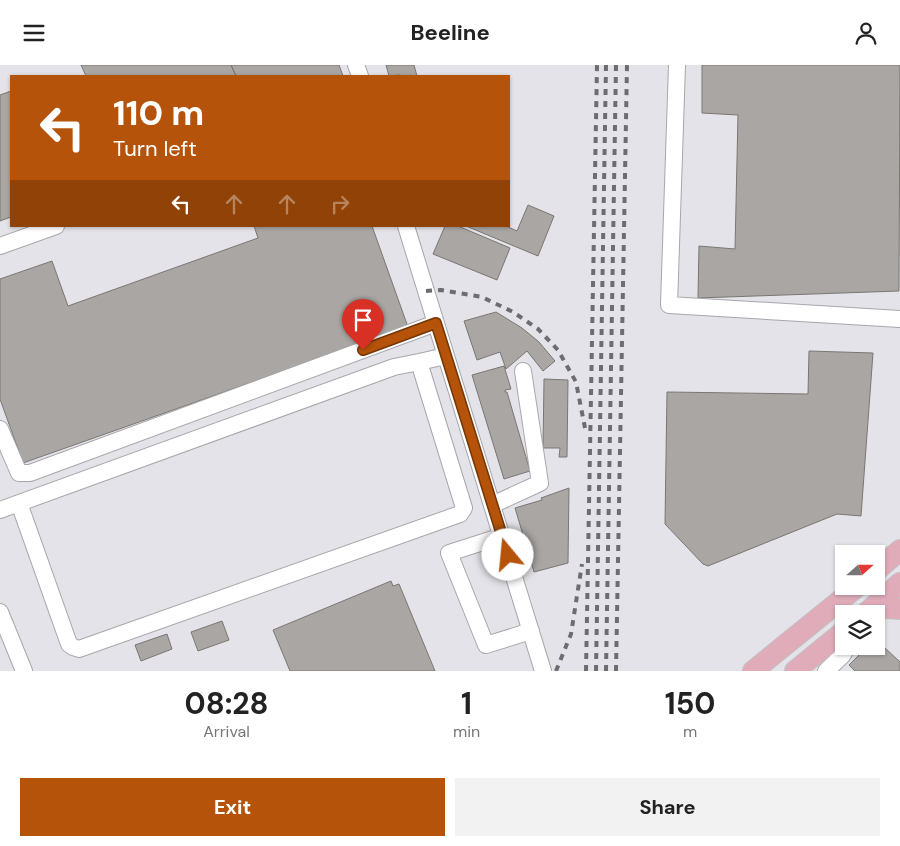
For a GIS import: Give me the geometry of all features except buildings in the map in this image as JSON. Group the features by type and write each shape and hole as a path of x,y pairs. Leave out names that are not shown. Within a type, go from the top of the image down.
{"main road":[{"path":"885,563 900,550"},
{"path":"876,605 900,583"},
{"path":"753,671 847,595"},
{"path":"885,610 900,609"},
{"path":"795,671 835,638"}],"street":[{"path":"677,65 668,305 900,319"},
{"path":"0,246 53,227"},
{"path":"406,227 543,671"},
{"path":"0,429 19,473 30,473 436,323"},
{"path":"0,510 394,367 446,356"},
{"path":"19,503 69,644 79,649 426,527 460,514 464,508 419,362"},
{"path":"492,505 540,483 523,371"},
{"path":"502,536 449,553 486,645 531,631"},
{"path":"0,612 24,671"},
{"path":"826,671 843,655"}],"railway":[{"path":"586,671 597,65"},
{"path":"596,671 606,65"},
{"path":"606,671 616,65"},
{"path":"616,671 627,65"},
{"path":"426,291 441,290 482,297 513,312 538,329 558,350 576,382 585,428"},
{"path":"556,671 571,634 582,564"}],"route":[{"path":"363,350 436,323 508,555"}]}
